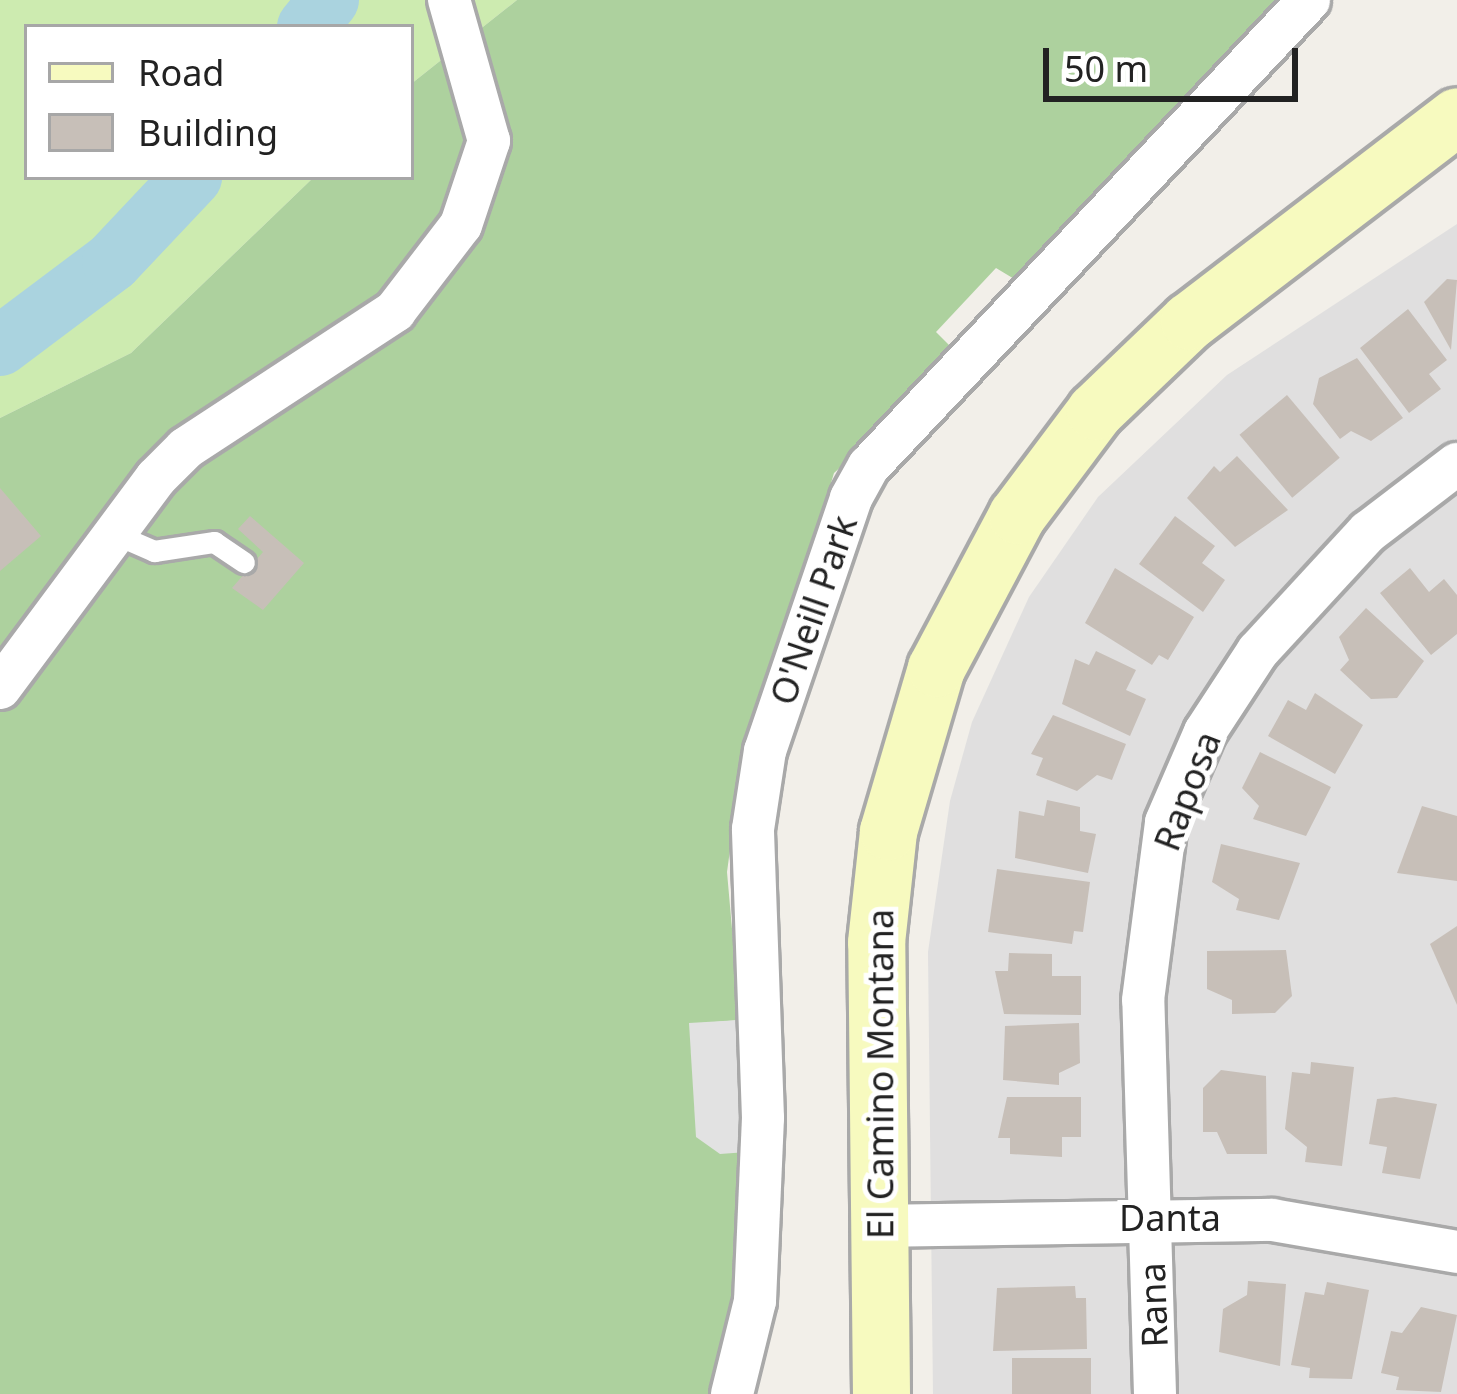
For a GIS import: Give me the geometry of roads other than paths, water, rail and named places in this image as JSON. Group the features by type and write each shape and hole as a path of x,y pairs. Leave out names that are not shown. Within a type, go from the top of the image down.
{"street":[{"path":"0,688 186,448 395,310 460,224 489,141 449,0"},
{"name":"O'Neill Park","path":"732,1394 755,1301 763,1118 753,829 765,752 850,498 868,466 1309,0"},
{"name":"El Camino Montana","path":"881,1394 874,1003 888,831 936,668 982,572 1055,461 1144,363 1457,116"},
{"name":"Raposa","path":"1150,1216 1143,1000 1166,822 1204,732 1258,651 1368,532 1457,464"},
{"name":"Danta","path":"880,1226 1150,1216 1272,1220 1457,1252"},
{"name":"Rana","path":"1150,1216 1155,1394"}],"lane":[{"path":"115,534 154,551 214,542 244,562"}],"waterway":[{"path":"309,24 329,0"},
{"path":"0,346 112,262 189,180"}]}
